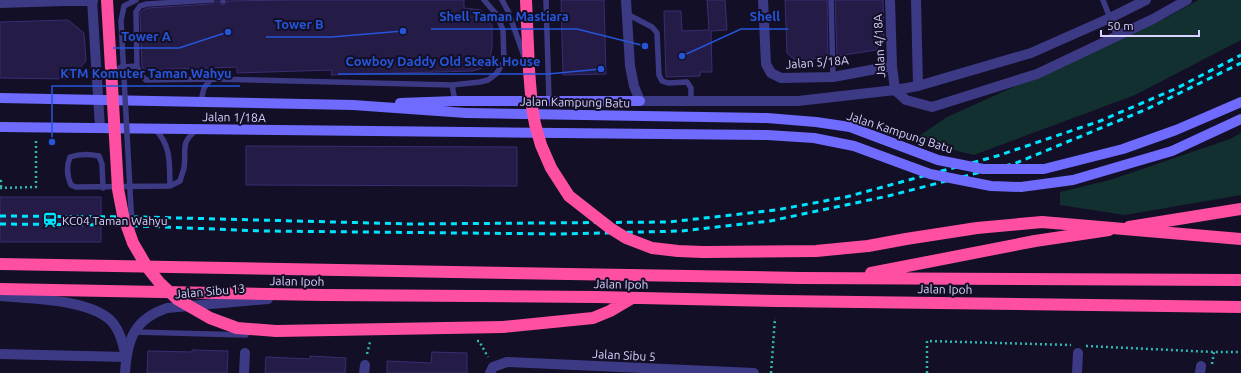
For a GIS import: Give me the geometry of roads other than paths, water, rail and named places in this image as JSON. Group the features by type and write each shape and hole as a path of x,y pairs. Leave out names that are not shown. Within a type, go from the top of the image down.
{"highway":[{"path":"107,0 118,189 123,215 133,243 147,267 159,282 177,299 210,318 237,328 276,331 503,327 594,318 610,312 632,298"},
{"path":"526,0 532,108 537,131 551,168 569,196 610,228 626,238 652,248 703,252 816,251 868,246 977,228 1042,222 1241,239"},
{"path":"841,278 1035,241 1241,209"},
{"name":"Jalan Ipoh","path":"0,264 841,278 1241,280"},
{"name":"Jalan Ipoh","path":"0,289 324,296 632,298 778,302 1241,307"}],"street":[{"path":"0,3 64,0 93,1 100,128"},
{"path":"626,0 630,66 634,86 640,101"},
{"name":"Jalan 5/18A","path":"763,0 766,64 771,73 781,78 833,77 892,66"},
{"name":"Jalan 4/18A","path":"890,0 892,66 895,90"},
{"path":"916,0 918,86"},
{"path":"352,105 456,101 549,100 798,101 895,90 918,86 1031,53 1110,18 1146,0"},
{"path":"895,90 906,100 932,107 1037,74 1153,19 1181,2"},
{"name":"Jalan 1/18A","path":"0,98 352,105 466,114"},
{"name":"Jalan Kampung Batu","path":"466,114 767,118 816,122 850,127 938,160 983,169 1015,170 1044,169 1123,149 1176,130 1241,102"},
{"name":"Jalan 1/18A","path":"0,127 767,135 814,138 854,146 937,176 991,186 1021,187 1073,180 1172,151 1241,119"},
{"name":"Jalan Sibu 13","path":"0,296 55,301 82,306 101,313 112,322 120,335 126,357"},
{"name":"Jalan Sibu 13","path":"125,373 126,357 135,332 141,322 153,313 167,308 232,301 324,296"},
{"path":"244,373 245,353"},
{"path":"1077,373 1078,353"},
{"path":"0,354 126,357"},
{"name":"Jalan Sibu 5","path":"491,370 507,362 754,373"}],"lane":[{"path":"133,243 121,21 124,6 136,0"},
{"path":"212,0 147,4 140,6 136,12 135,19 137,66 142,76 146,80 211,79 452,85 480,82 488,80 496,74 504,62 503,30 498,15 484,0"},
{"path":"502,0 508,11 529,70"},
{"path":"546,0 549,100"},
{"path":"831,0 833,77"},
{"path":"1103,0 1117,36"},
{"path":"627,14 652,27 657,33 659,75 662,81 668,83 687,82 691,88 691,101"},
{"path":"117,100 117,70 121,67 137,66"},
{"path":"201,101 204,88 211,79"},
{"path":"452,85 456,101"},
{"path":"155,129 162,136 168,147 170,186"},
{"path":"103,188 102,164 99,156 92,154 76,155 70,158 68,164 68,178 70,185 76,187 103,188 170,186 180,181 184,168 184,146 188,137 197,129"},
{"path":"135,332 246,335"}],"railway":[{"path":"0,216 142,217 411,224 669,222 776,210 846,197 997,156 1100,121 1175,89 1241,55"},
{"path":"0,224 114,225 263,231 560,234 681,231 770,221 888,196 1016,163 1147,109 1241,63"}],"place":[{"name":"Tower B","path":"403,31"},
{"name":"Tower A","path":"228,32"},
{"name":"Shell Taman Mastiara","path":"645,46"},
{"name":"Shell","path":"682,56"},
{"name":"Cowboy Daddy Old Steak House","path":"601,69"},
{"name":"KTM Komuter Taman Wahyu","path":"52,142"},
{"name":"KC04 Taman Wahyu","path":"50,220"}]}
